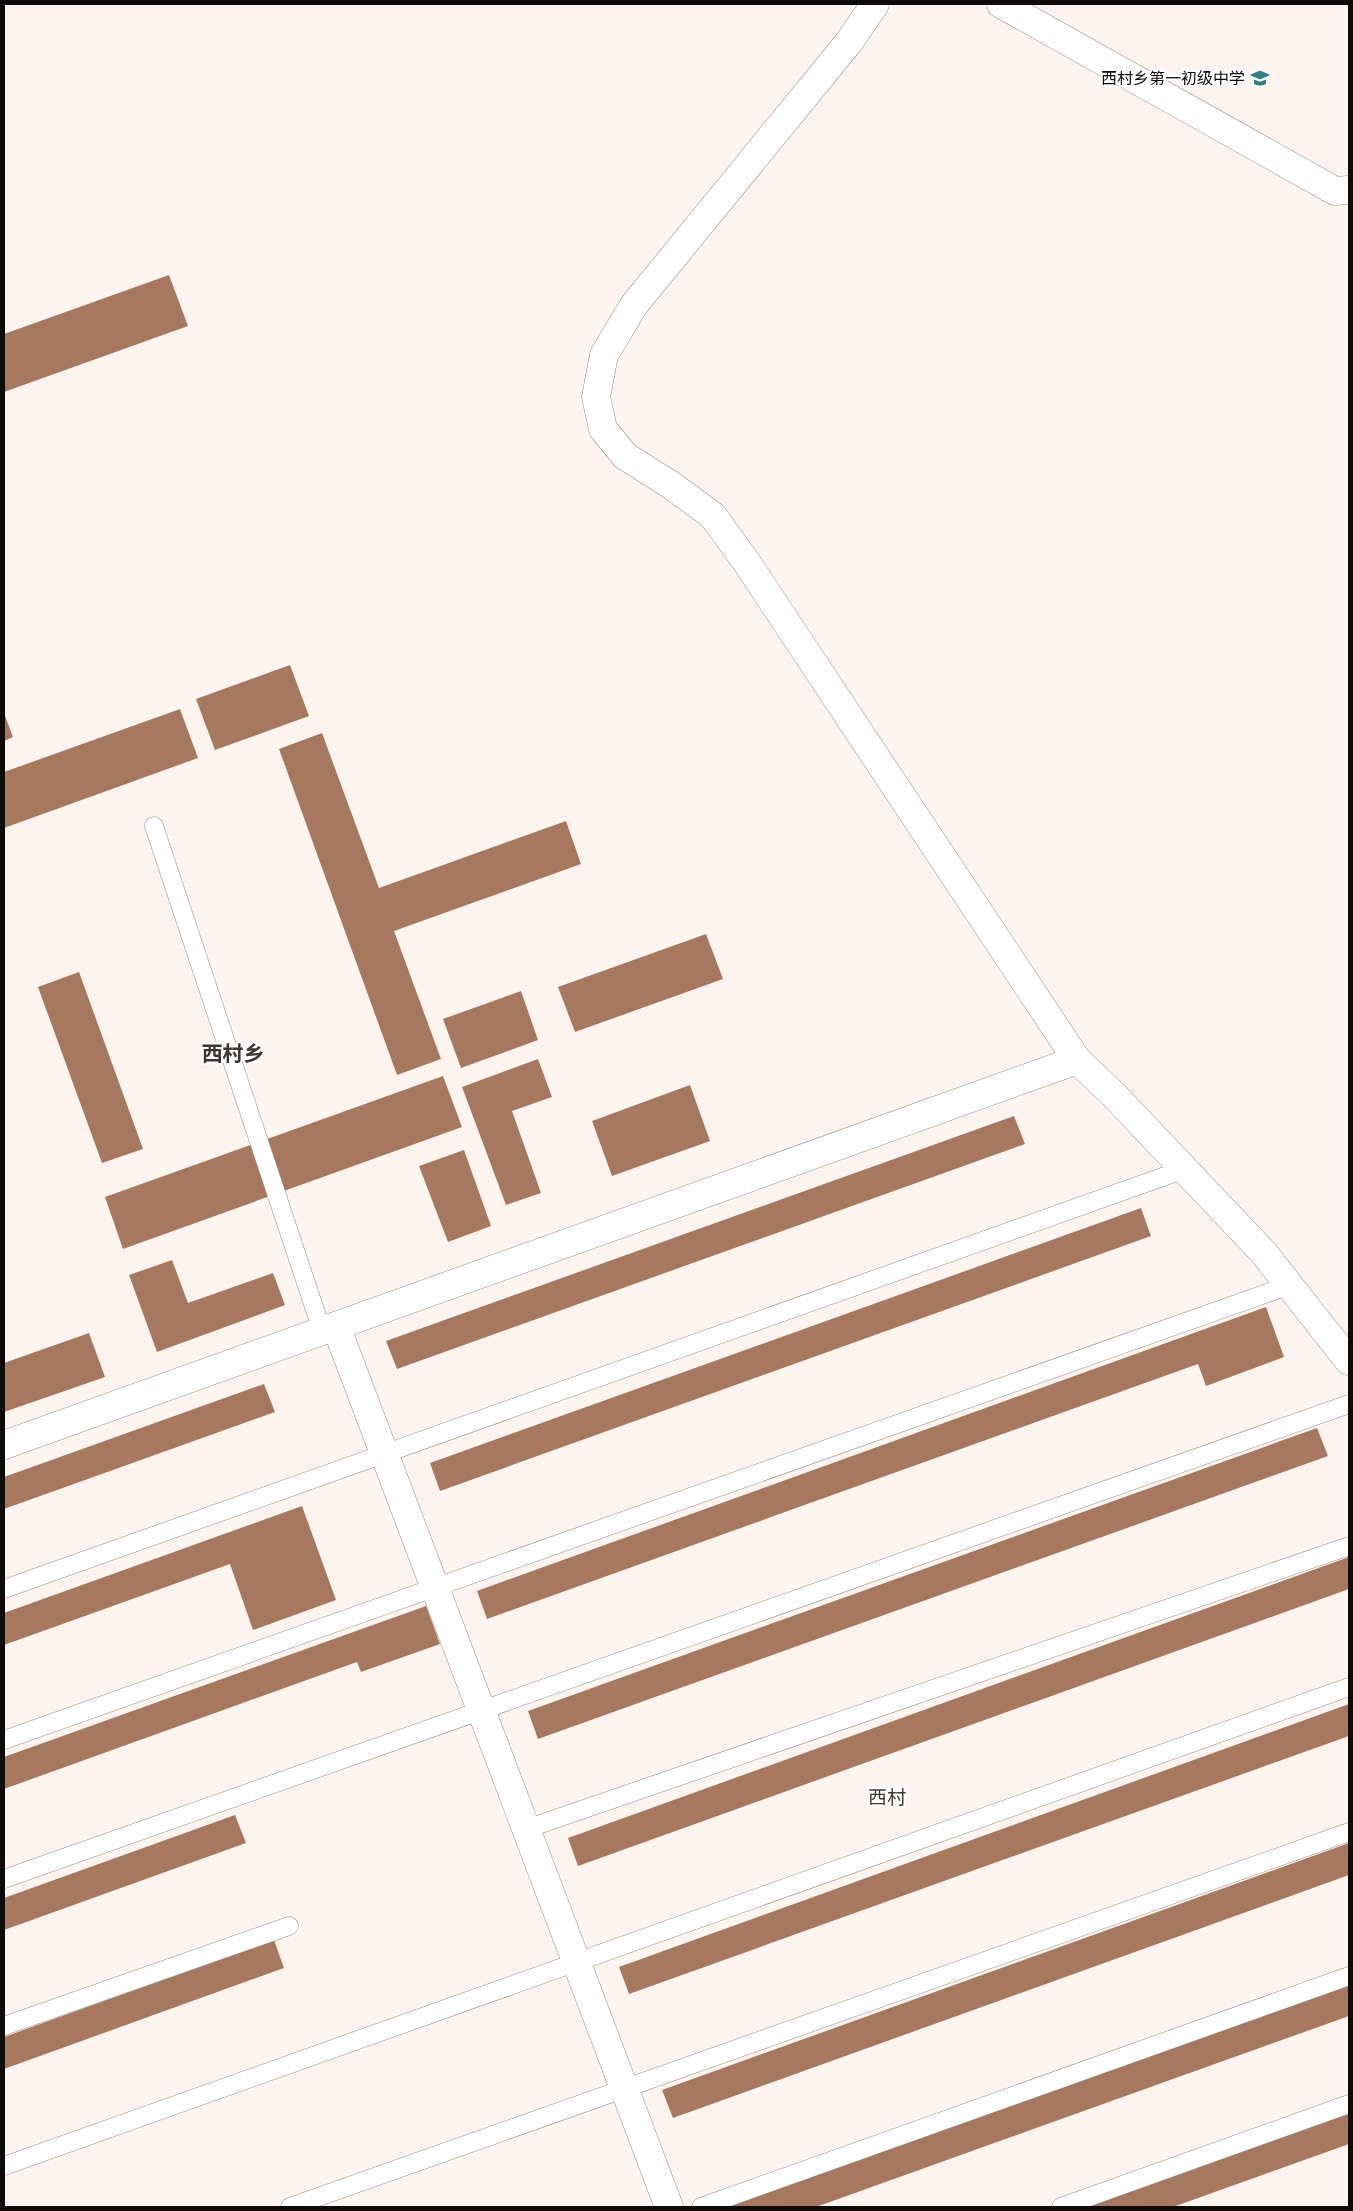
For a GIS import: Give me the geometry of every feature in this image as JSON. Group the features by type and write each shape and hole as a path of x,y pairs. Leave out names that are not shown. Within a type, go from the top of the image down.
{"street":[{"path":"875,4 849,42 634,305 604,355 596,397 603,429 625,456 671,485 713,516 1077,1060 1114,1094 1262,1252 1349,1360"},
{"path":"1001,4 1335,190 1349,190"},
{"path":"4,1445 1077,1060"},
{"path":"329,1328 384,1453 668,2207"}],"lane":[{"path":"154,826 329,1328"},
{"path":"4,1588 1185,1169"},
{"path":"4,1740 1290,1285"},
{"path":"4,1879 1349,1404"},
{"path":"526,1829 1349,1546"},
{"path":"4,2166 1349,1687"},
{"path":"290,2207 1349,1832"},
{"path":"4,2026 289,1926"},
{"path":"701,2207 1349,1976"},
{"path":"1061,2207 1349,2104"}],"building":[{"path":"169,275 188,326 4,392 4,334"},
{"path":"290,665 309,716 215,750 196,699"},
{"path":"180,709 198,758 4,828 4,772"},
{"path":"4,713 13,737 4,741"},
{"path":"322,733 379,888 566,821 581,864 394,931 441,1059 397,1075 279,749"},
{"path":"706,934 723,979 575,1032 558,987"},
{"path":"79,972 143,1149 102,1163 38,987"},
{"path":"521,991 538,1040 461,1068 443,1019"},
{"path":"538,1059 552,1097 512,1111 541,1193 506,1205 462,1087"},
{"path":"443,1076 462,1127 123,1249 105,1197"},
{"path":"690,1085 710,1141 612,1176 592,1121"},
{"path":"1014,1116 1025,1144 397,1369 386,1341"},
{"path":"464,1150 491,1226 448,1242 419,1166"},
{"path":"1141,1208 1151,1236 440,1491 430,1463"},
{"path":"172,1260 188,1303 273,1273 285,1305 157,1352 129,1275"},
{"path":"1266,1307 1284,1357 1206,1386 1198,1364 487,1619 477,1591"},
{"path":"89,1333 105,1377 4,1412 4,1363"},
{"path":"264,1384 275,1412 4,1509 4,1477"},
{"path":"1317,1428 1328,1456 538,1739 528,1711"},
{"path":"302,1506 336,1600 253,1630 230,1564 4,1645 4,1613"},
{"path":"1349,1557 1349,1589 578,1866 568,1838"},
{"path":"426,1606 440,1644 361,1672 357,1662 4,1789 4,1757"},
{"path":"1349,1704 1349,1736 629,1994 619,1967"},
{"path":"235,1815 246,1843 4,1930 4,1898"},
{"path":"1349,1843 1349,1875 673,2118 662,2090"},
{"path":"274,1940 284,1968 4,2069 4,2037"},
{"path":"1349,1984 1349,2016 816,2207 727,2207"},
{"path":"1349,2112 1349,2144 1173,2207 1085,2207"}],"place":[{"name":"西村乡第一初级中学","path":"1260,78"}],"district":[{"name":"西村乡","path":"233,1054"},
{"name":"西村","path":"887,1797"}]}
